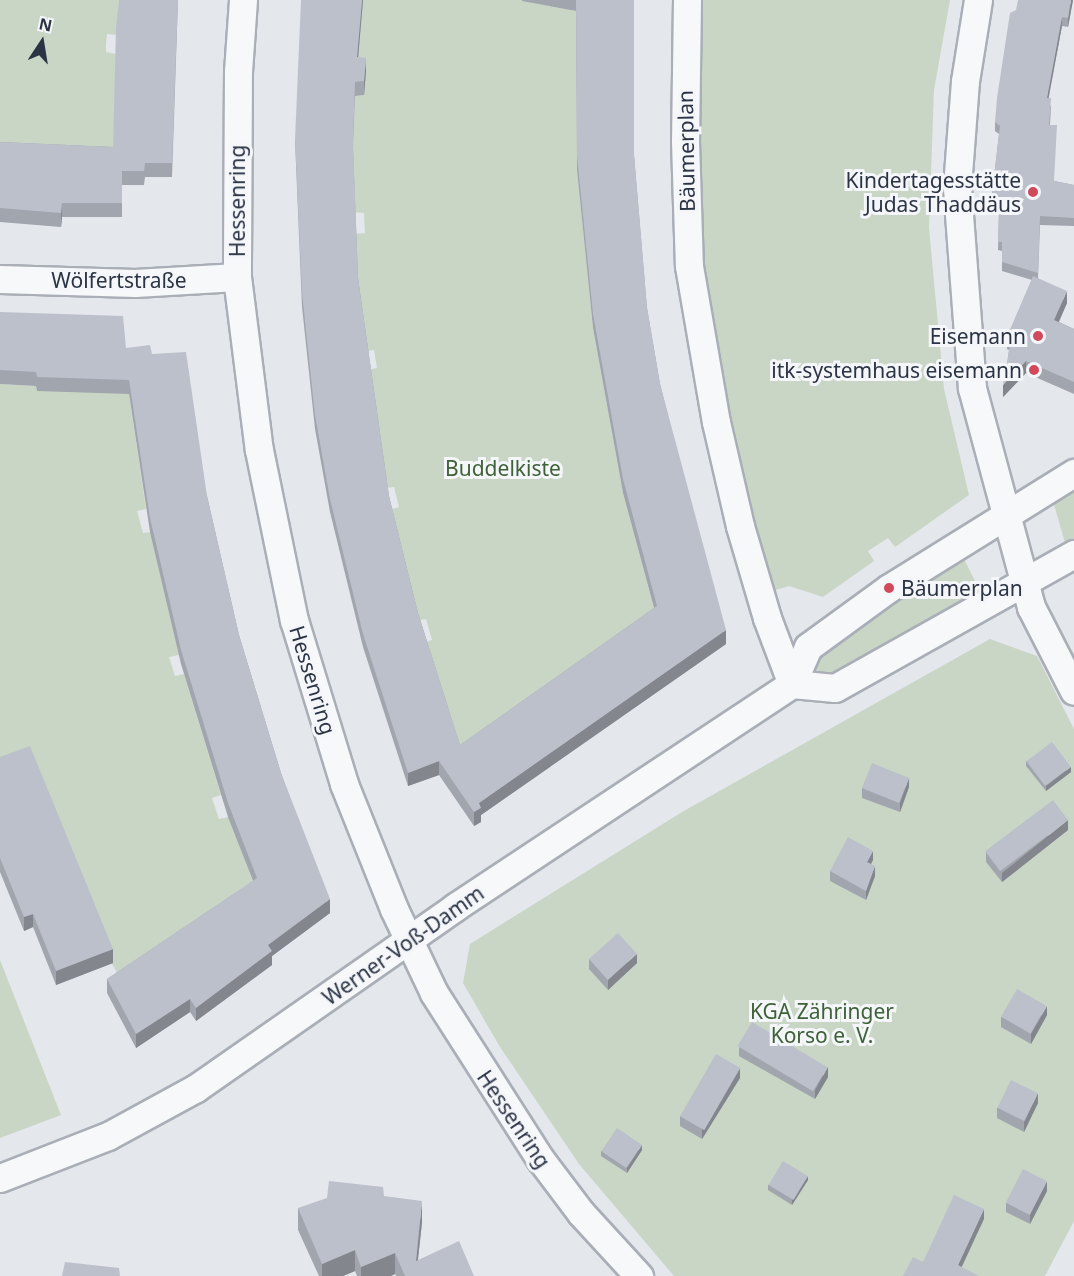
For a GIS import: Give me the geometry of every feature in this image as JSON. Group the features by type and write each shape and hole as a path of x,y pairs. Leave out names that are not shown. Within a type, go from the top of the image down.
{"street":[{"name":"Hessenring","path":"243,0 238,71 237,277 259,450 294,620 344,784 408,940 434,993 509,1115 581,1213 639,1276"},
{"name":"Bäumerplan","path":"687,0 685,141 689,266 716,422 738,515 767,618 792,684"},
{"path":"978,0 963,105 959,221 972,388 1024,582 1037,620 1074,691"},
{"name":"Wölfertstraße","path":"0,279 135,283 237,277"},
{"path":"1074,473 1005,513 889,588 808,647 792,684 835,688 1074,554"},
{"name":"Werner-Voß-Damm","path":"0,1178 148,1118 251,1051 408,940 792,684"}],"green space":[{"path":"0,0 119,0 117,35 107,34 106,43 106,52 116,54 113,161 0,156"},
{"name":"Buddelkiste","path":"362,0 522,0 576,11 577,170 593,328 623,493 657,620 460,759 423,643 432,640 426,619 416,621 389,510 399,507 394,487 385,488 367,370 377,368 374,350 365,351 358,292 355,234 365,233 364,213 354,212 353,155 355,96 364,95 357,71"},
{"path":"696,0 950,0 934,90 929,228 944,389 969,495 895,547 888,538 868,551 874,561 823,597 789,586 772,591 740,479 700,248"},
{"path":"0,384 36,386 37,391 128,388 146,509 137,511 143,533 151,532 179,655 169,657 175,676 184,674 221,795 212,798 219,819 229,817 257,893 123,983 0,771"},
{"path":"1074,490 1074,538 1065,543 1053,501"},
{"path":"963,557 980,591 828,675 817,673 814,664 819,654"},
{"name":"KGA Zähringer Korso e. V.","path":"990,639 1037,656 1074,729 1074,1221 1045,1276 674,1276 579,1164 500,1047 463,983 470,944 682,812"},
{"path":"0,960 61,1115 0,1138"}],"building":[{"path":"119,0 178,0 172,163 145,163 144,171 122,171 122,203 62,203 61,213 0,208 0,142 113,147 116,28"},
{"path":"301,0 362,0 357,57 366,58 364,81 355,82 353,141 358,278 389,496 418,613 460,745 657,606 623,479 593,314 577,156 576,0 634,0 634,155 647,308 660,384 726,630 479,803 481,808 474,812 439,761 408,773 363,634 330,499 315,415 302,293 295,140"},
{"path":"1018,0 1071,0 1068,18 1062,17 1047,98 1051,98 1049,125 1057,125 1054,181 1074,185 1074,218 1040,216 1038,273 1002,262 1002,242 998,242 1000,199 992,194 1000,126 995,122 997,98 1010,13 1016,10"},
{"name":"Eisemann","path":"1033,276 1067,291 1054,320 1074,329 1074,382 1026,361 1003,385 1011,339 1007,337"},
{"path":"0,312 123,316 126,348 150,345 152,354 186,352 207,496 239,635 281,773 330,899 268,945 272,951 196,1008 190,999 136,1034 107,979 257,878 228,803 181,650 150,518 129,380 37,377 36,372 0,370"},
{"path":"1052,742 1071,767 1045,786 1026,761"},
{"path":"30,746 113,949 56,971 33,914 24,917 0,858 0,757"},
{"path":"872,763 909,778 899,803 862,788"},
{"path":"1053,800 1068,820 1000,871 985,851"},
{"path":"848,837 873,851 867,862 875,866 866,891 830,871"},
{"path":"618,933 637,954 608,980 589,959"},
{"path":"1017,989 1046,1006 1030,1034 1001,1017"},
{"path":"752,1022 827,1067 813,1091 738,1046"},
{"path":"716,1054 740,1068 704,1130 680,1116"},
{"path":"1011,1080 1038,1093 1024,1121 997,1108"},
{"path":"617,1128 642,1145 626,1168 601,1151"},
{"path":"783,1161 808,1176 793,1200 769,1185"},
{"path":"1023,1169 1047,1181 1030,1215 1006,1203"},
{"path":"329,1181 383,1187 384,1196 422,1201 416,1261 459,1241 474,1276 405,1276 395,1253 361,1267 355,1250 322,1264 298,1208 327,1198"},
{"path":"954,1195 984,1209 958,1265 979,1276 903,1276 913,1257 923,1262"},
{"path":"65,1262 119,1268 120,1276 62,1276"}],"place":[{"name":"Kindertagesstätte Judas Thaddäus","path":"1033,192"},
{"name":"Eisemann","path":"1038,336"},
{"name":"itk-systemhaus eisemann","path":"1034,370"},
{"name":"Bäumerplan","path":"889,588"}]}
